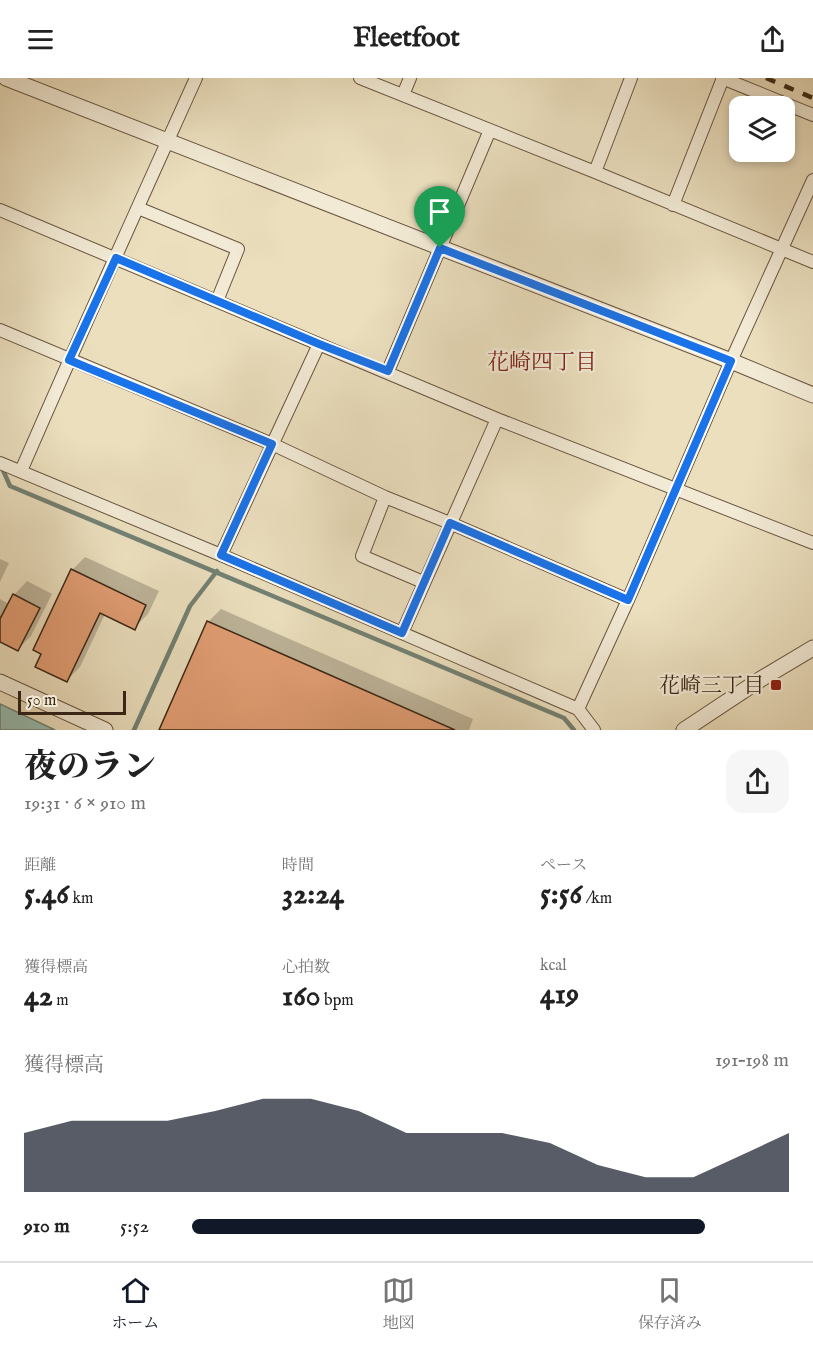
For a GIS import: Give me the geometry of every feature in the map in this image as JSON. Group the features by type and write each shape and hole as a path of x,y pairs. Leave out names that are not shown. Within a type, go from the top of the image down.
{"street":[{"path":"6,78 813,395"},
{"path":"21,471 196,78"},
{"path":"360,78 813,262"},
{"path":"403,95 410,78"},
{"path":"595,172 631,78"},
{"path":"673,205 723,78 813,115"},
{"path":"388,371 490,130"},
{"path":"578,709 813,180"},
{"path":"138,208 238,249 217,301"},
{"path":"0,210 388,371 497,419 813,543"},
{"path":"0,330 272,444 385,498 450,523 628,600"},
{"path":"221,555 319,344"},
{"path":"402,633 497,419"},
{"path":"0,463 221,555 578,709 594,730"},
{"path":"385,498 362,556 423,582"},
{"path":"684,730 813,648"},
{"path":"0,681 105,730"}],"water":[{"path":"0,704 55,730 0,730"}],"building":[{"path":"71,569 146,605 135,630 100,613 67,682 35,667 41,654 33,650"},
{"path":"13,594 40,608 18,651 0,642 0,619"},
{"path":"207,621 455,730 159,730"}],"waterway":[{"path":"2,468 10,486 564,718 574,730"},
{"path":"134,730 190,606 217,571"}],"railway":[{"path":"766,78 813,98"}],"place":[{"name":"花崎三丁目","path":"776,685"}],"district":[{"name":"花崎四丁目","path":"542,361"}],"route":[{"path":"440,248 731,361 628,600 450,523 402,633 341,607 221,555 272,444 69,360 116,258 388,371 440,248"}]}
